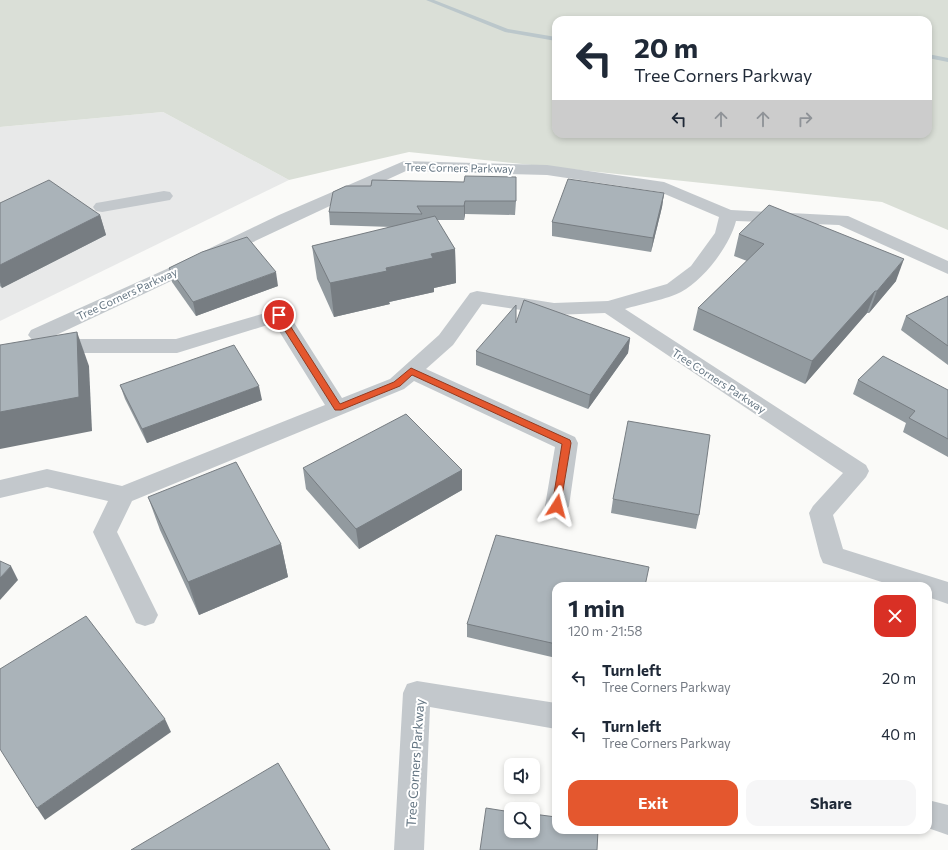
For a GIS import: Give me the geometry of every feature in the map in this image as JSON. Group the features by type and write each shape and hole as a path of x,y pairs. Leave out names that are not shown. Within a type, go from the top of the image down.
{"street":[{"name":"Tree Corners Parkway","path":"338,408 279,315 177,346 49,346 38,335 178,271 285,219 404,166 547,170 664,187 728,215 842,220 948,268"},
{"path":"102,207 164,196"},
{"path":"0,489 47,478 123,495 397,384 446,340 477,297 554,309 609,307 674,288 698,270 724,233 728,215"},
{"name":"Tree Corners Parkway","path":"609,307 858,471 821,513 832,556 914,582"},
{"path":"411,371 567,443 557,506"},
{"path":"123,495 105,532 145,615"},
{"name":"Tree Corners Parkway","path":"932,588 948,593"},
{"name":"Tree Corners Parkway","path":"410,850 417,693 552,715"},
{"path":"932,815 948,820"}],"shaded area":[{"path":"0,0 948,0 948,230 882,202 409,152 289,180 163,112 0,127"},
{"path":"163,112 289,180 0,321 0,127"}],"building":[{"path":"465,176 516,177 516,201 465,201 464,206 417,206 422,214 329,212 333,192 346,186 371,186 372,180 464,182"},
{"path":"568,179 664,193 653,238 552,222"},
{"path":"49,180 100,215 0,265 0,203"},
{"path":"769,205 904,259 877,291 875,291 812,361 698,308 764,244 739,234"},
{"path":"435,216 455,249 431,254 433,258 386,268 387,271 330,283 312,246"},
{"path":"247,237 276,272 193,302 169,268 202,252"},
{"path":"948,296 948,346 906,316"},
{"path":"524,300 630,338 590,395 476,351 516,305 516,323"},
{"path":"77,332 79,397 0,412 0,345"},
{"path":"234,345 259,386 142,429 120,385"},
{"path":"883,356 948,390 948,439 909,418 915,411 858,380"},
{"path":"406,414 462,470 356,529 303,468"},
{"path":"628,421 710,435 699,515 613,499"},
{"path":"236,462 281,544 188,582 148,497"},
{"path":"496,535 649,567 646,582 552,582 552,643 467,624"},
{"path":"0,561 11,566 0,578"},
{"path":"86,616 165,719 37,808 0,749 0,669"},
{"path":"278,763 330,850 131,850"},
{"path":"486,808 504,811 504,838 540,838 540,815 552,816 552,834 598,834 597,850 480,850"}],"waterway":[{"path":"429,0 507,31 552,38"},
{"path":"932,57 948,60"}],"route":[{"path":"279,315 338,408 397,384 411,371 567,443 557,506"}]}
